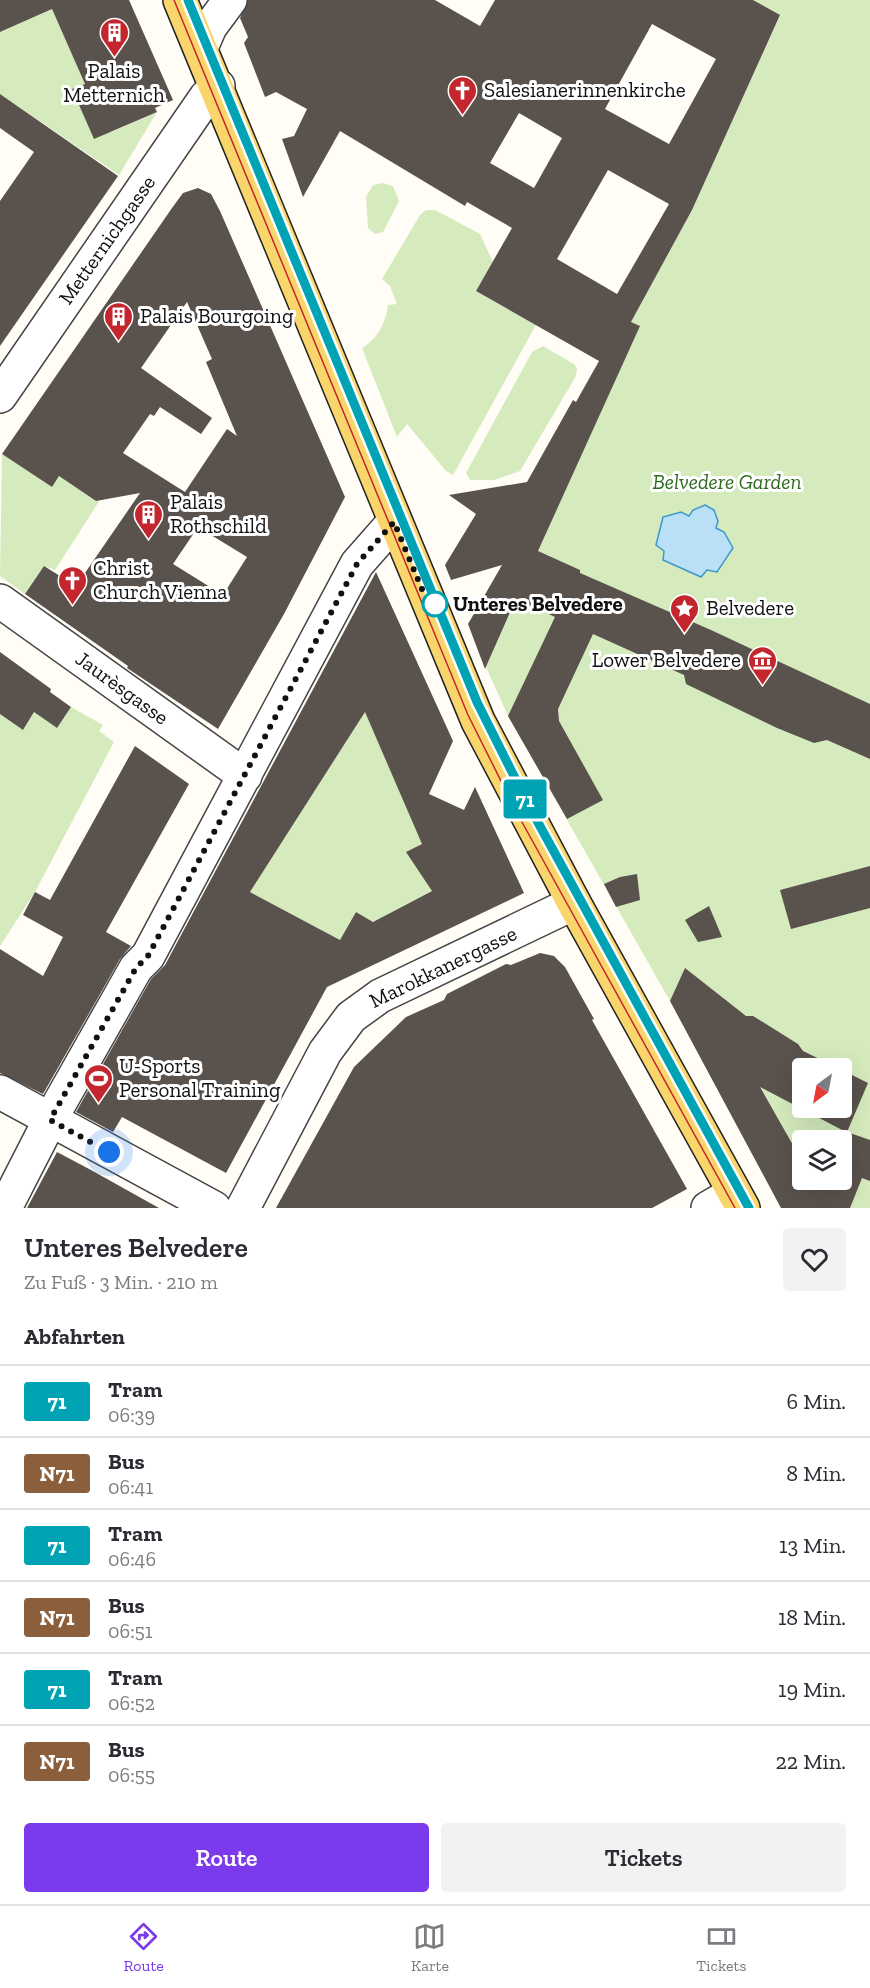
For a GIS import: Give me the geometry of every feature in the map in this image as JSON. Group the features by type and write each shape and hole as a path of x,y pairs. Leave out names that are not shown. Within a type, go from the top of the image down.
{"main road":[{"path":"180,0 218,86 394,522 478,721 728,1203"}],"street":[{"path":"201,48 210,27 230,0"},
{"name":"Metternichgasse","path":"0,396 206,97 218,86"},
{"path":"5,1208 50,1120 136,968 148,956 357,564 394,522"},
{"name":"Jaurèsgasse","path":"0,601 244,776"},
{"name":"Marokkanergasse","path":"243,1208 325,1052 351,1017 380,996 574,903"},
{"path":"0,1092 214,1208"}],"green space":[{"name":"Belvedere","path":"753,0 870,0 870,1208 781,1208 670,1001 508,716 486,667 639,326 631,322 691,212 780,16"},
{"path":"52,9 85,84 73,89 92,134 112,132 157,112 119,175 0,94 0,32"},
{"path":"382,183 393,186 399,201 383,232 375,234 368,228 366,197 373,185"},
{"path":"426,210 435,210 480,234 493,262 476,291 536,325 453,475 446,471 407,424 397,437 362,348 380,330 388,305 397,304 390,286 382,279 420,215"},
{"path":"543,346 574,364 577,368 576,376 520,471 494,480 470,480 466,473 532,352"},
{"path":"2,454 52,487 59,476 96,501 100,500 55,570 44,566 25,594 0,576"},
{"path":"71,707 103,725 99,731 114,742 35,892 0,946 0,714 23,730 34,712 57,728"},
{"path":"365,712 425,842 407,852 435,889 373,922 356,912 340,940 250,892"}],"water":[{"path":"705,505 714,510 718,521 716,528 724,532 733,548 717,572 707,570 701,577 663,560 664,551 656,545 663,517 681,512 689,516 693,510"}],"building":[{"name":"Palais Metternich","path":"0,0 129,0 173,100 155,108 157,112 94,139 72,89 85,84 52,9 0,32"},
{"path":"248,0 435,0 480,26 495,0 753,0 780,15 692,210 631,322 640,326 538,551 580,570 580,573 711,630 870,704 870,759 827,740 814,743 777,728 686,684 684,675 593,634 558,709 559,721 603,800 567,819 508,716 555,617 516,599 485,669 468,624 502,565 451,580 445,565 476,514 449,495 527,482 573,400 576,402 599,361 476,291 512,228 467,202 465,206 340,131 303,197 282,139 294,136 307,109 276,92 265,97 244,43 248,37 240,18","holes":["652,24 716,59 669,144 605,109","519,113 562,138 534,188 490,163","608,170 669,204 617,294 557,259"]},
{"path":"0,94 118,176 0,346 0,201 34,152 0,128"},
{"path":"198,188 211,194 345,497 284,614 218,729 127,668 128,666 25,594 44,566 76,586 140,493 96,501 59,476 52,487 2,454 183,193","holes":["187,302 212,359 206,362 237,436 227,429 185,492 123,453 150,414 154,416 160,407 201,434 212,418 141,368","198,527 247,557 223,595 173,564"]},
{"path":"376,572 453,741 429,794 464,810 475,787 524,893 327,987 226,1173 122,1117 113,1132 76,1112 151,979 165,965","holes":["365,712 422,844 406,852 432,891 373,922 356,912 340,940 250,892"]},
{"path":"0,652 51,689 50,692 71,707 57,728 34,712 23,730 0,714"},
{"path":"135,746 189,784 106,932 131,946 120,959 43,1094 0,1073 0,949 43,976 63,937 23,915 35,892 50,900"},
{"path":"870,866 870,908 791,929 780,890"},
{"path":"637,874 640,900 616,907 604,884 620,877"},
{"path":"709,906 722,937 698,942 685,920"},
{"path":"540,953 554,956 565,967 594,1019 592,1020 687,1189 652,1208 276,1208 354,1067 406,1017 444,1000 447,994 506,964 511,965"},
{"path":"685,968 746,1016 753,1016 798,1044 803,1051 817,1058 792,1058 792,1104 760,1087 792,1143 792,1190 852,1190 852,1134 870,1140 870,1181 862,1178 850,1208 781,1208 670,1001"},
{"path":"852,1075 868,1083 848,1130 842,1130 819,1118 852,1118"},
{"path":"57,1152 91,1170 159,1208 27,1208"}],"tram line":[{"path":"174,0 468,715 517,813 735,1208"},
{"path":"188,0 477,702 547,840 749,1208"},
{"name":"71","path":"188,0 477,702 511,773 749,1208"}],"place":[{"name":"Palais Metternich","path":"114,58"},
{"name":"Salesianerinnenkirche","path":"463,116"},
{"name":"Palais Bourgoing","path":"119,342"},
{"name":"Palais Rothschild","path":"149,540"},
{"name":"Unteres Belvedere","path":"435,604"},
{"name":"Christ Church Vienna","path":"72,606"},
{"name":"Belvedere","path":"685,634"},
{"name":"Lower Belvedere","path":"762,686"},
{"name":"U-Sports Personal Training","path":"98,1104"}],"route":[{"path":"109,1152 50,1120 136,968 148,956 357,564 394,522 429,606 435,604"}],"park label":[{"name":"Belvedere Garden","path":"727,482"}]}
